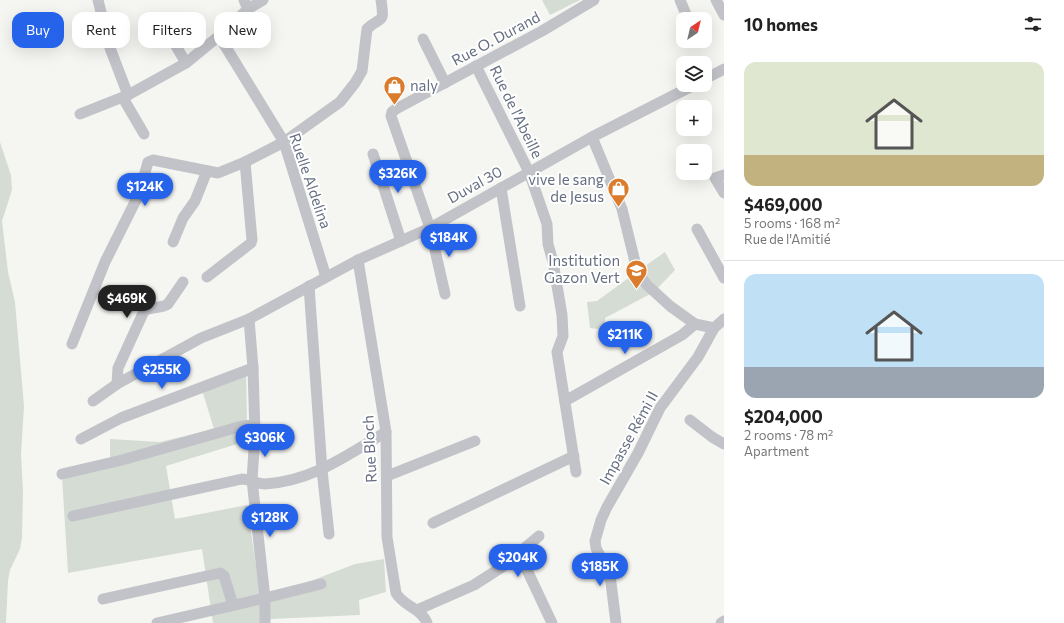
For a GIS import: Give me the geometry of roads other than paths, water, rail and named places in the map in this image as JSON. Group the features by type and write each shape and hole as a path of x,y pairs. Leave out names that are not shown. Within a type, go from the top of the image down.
{"street":[{"path":"98,0 110,48 126,96 144,134"},
{"path":"246,5 262,0"},
{"path":"72,344 102,268 139,194 148,162 154,160 207,171 222,172 284,142 340,102 355,83 362,71 367,29 381,20 383,12 381,0"},
{"name":"Rue O. Durand","path":"430,228 391,116 392,112 542,32 594,0"},
{"path":"680,0 685,12"},
{"path":"716,0 724,15"},
{"path":"422,39 445,83"},
{"path":"80,114 126,96 186,63 214,40"},
{"path":"177,48 186,63"},
{"name":"Ruelle Aldelina","path":"226,48 284,142 326,277"},
{"name":"Rue de l'Abeille","path":"476,66 528,172 546,224 548,244 562,315 563,336 557,352 565,401"},
{"path":"712,75 724,69"},
{"name":"Duval 30","path":"93,401 116,384 201,338 249,319 358,260 430,228 592,137 680,92"},
{"path":"592,137 622,209 636,266 641,277 647,285 670,306 695,324 714,328"},
{"path":"373,154 401,241"},
{"path":"207,276 251,243 252,240 245,162"},
{"path":"173,242 183,218 195,202 207,171"},
{"path":"719,176 724,193"},
{"path":"501,188 520,306"},
{"path":"430,228 445,294"},
{"path":"697,229 724,278"},
{"name":"Rue Bloch","path":"358,260 386,432 387,537 396,593 400,598 417,610 422,615 426,623"},
{"path":"116,384 118,368 144,311 152,307 161,308 168,304 183,282"},
{"path":"309,286 322,470 329,534"},
{"path":"249,319 253,368 255,429 252,480 265,598 265,623"},
{"name":"Impasse Rémi II","path":"616,623 610,575 596,548 596,541 601,520 638,453 660,408 698,356 714,328 724,319"},
{"path":"576,472 565,401 682,336 695,324"},
{"path":"81,439 121,418 253,368"},
{"path":"690,420 712,438 724,444"},
{"path":"62,474 122,460 242,426 255,429"},
{"path":"73,516 242,478 261,484 298,479 322,470 386,432"},
{"path":"387,476 475,441"},
{"path":"432,523 574,456"},
{"path":"417,610 474,585 502,567 538,536"},
{"path":"519,553 552,623"},
{"path":"103,599 220,573 224,576 233,605"},
{"path":"157,623 321,584"}],"place":[{"name":"naly","path":"394,106"},
{"name":"vive le sang de Jesus","path":"619,208"},
{"name":"Institution Gazon Vert","path":"636,290"}]}
